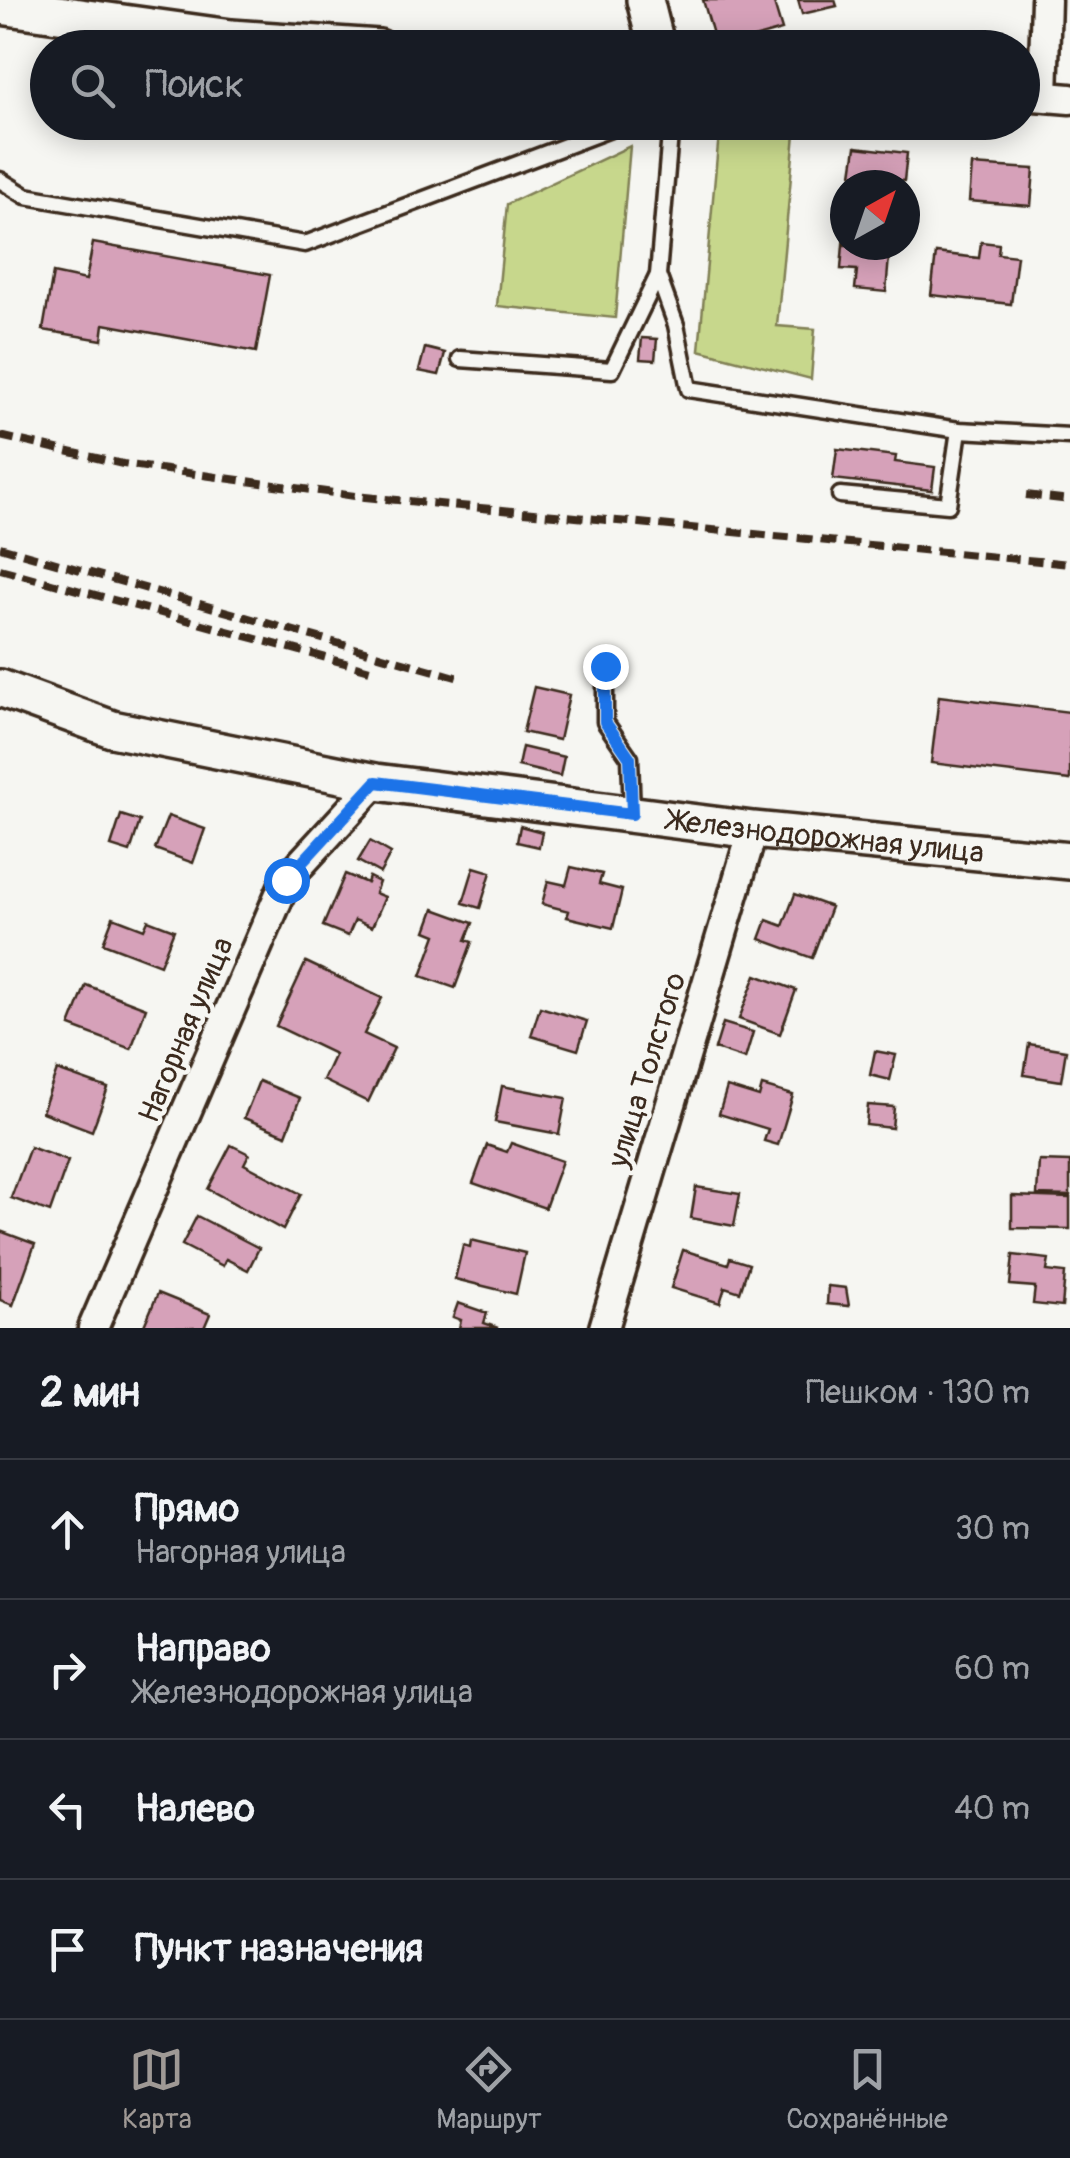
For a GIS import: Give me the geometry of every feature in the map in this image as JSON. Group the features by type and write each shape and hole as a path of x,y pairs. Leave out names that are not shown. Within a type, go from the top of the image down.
{"street":[{"path":"644,0 652,30"},
{"path":"1045,96 1046,0"},
{"path":"0,6 173,30"},
{"name":"Железнодорожная улица","path":"0,688 112,729 376,782 753,830 1070,861"},
{"name":"Нагорная улица","path":"92,1328 286,880 376,782"},
{"name":"улица Толстого","path":"604,1328 753,830"}],"lane":[{"path":"0,180 26,196 306,244 581,140"},
{"path":"460,358 612,370 658,275 669,140"},
{"path":"658,275 676,324 689,389 959,430 1070,436"},
{"path":"840,496 948,505 959,430"},
{"path":"605,666 605,722 630,758 632,814"}],"green space":[{"path":"718,140 794,140 777,326 815,329 811,379 699,350"},
{"path":"630,146 615,318 497,306 507,204"}],"building":[{"path":"703,0 773,0 782,30 712,30"},
{"path":"798,0 835,0 837,6 802,14"},
{"path":"856,147 907,153 905,170 853,170"},
{"path":"972,165 1034,169 1031,206 969,201"},
{"path":"981,242 999,244 998,254 1017,256 1011,304 931,295 936,253 979,258"},
{"path":"93,243 270,275 256,352 104,324 102,340 43,330 53,273 86,280"},
{"path":"842,260 889,260 886,292 855,289 857,270 841,269"},
{"path":"642,338 657,339 655,360 640,359"},
{"path":"425,348 445,353 439,375 419,371"},
{"path":"837,449 896,456 895,462 935,467 932,490 833,479"},
{"path":"534,687 569,695 559,740 523,732"},
{"path":"939,696 1070,712 1070,780 931,763"},
{"path":"522,747 564,757 560,776 518,766"},
{"path":"121,815 140,821 130,852 111,846"},
{"path":"168,816 205,829 193,863 155,849"},
{"path":"520,826 542,832 539,847 517,842"},
{"path":"370,841 391,853 380,873 358,861"},
{"path":"474,867 491,872 480,908 463,903"},
{"path":"571,867 602,874 599,884 622,890 613,928 567,917 569,911 542,904 548,881 566,885"},
{"path":"345,874 367,883 369,877 379,882 375,893 385,897 372,927 355,920 348,936 323,926"},
{"path":"795,894 831,907 812,958 760,939 767,920 783,926"},
{"path":"434,909 473,923 466,940 472,942 455,988 421,976 436,935 426,931"},
{"path":"113,917 144,929 148,920 174,930 160,965 103,943"},
{"path":"306,962 382,998 364,1034 394,1048 368,1102 323,1080 335,1054 276,1026"},
{"path":"756,975 796,990 780,1034 739,1019"},
{"path":"86,985 146,1008 131,1049 70,1026"},
{"path":"540,1007 587,1021 578,1050 531,1036"},
{"path":"723,1023 753,1032 745,1059 715,1049"},
{"path":"1029,1044 1066,1050 1061,1081 1024,1075"},
{"path":"875,1051 896,1055 890,1080 870,1075"},
{"path":"57,1070 108,1088 92,1131 42,1112"},
{"path":"259,1081 300,1098 286,1135 244,1118"},
{"path":"502,1086 566,1098 559,1134 495,1122"},
{"path":"762,1086 793,1095 778,1145 764,1141 768,1129 719,1114 727,1087 759,1097"},
{"path":"868,1105 894,1107 892,1128 866,1125"},
{"path":"511,1143 562,1161 545,1208 473,1183 487,1145 507,1152"},
{"path":"231,1145 249,1154 244,1164 301,1194 283,1230 208,1189"},
{"path":"30,1147 68,1161 50,1212 11,1198"},
{"path":"1039,1161 1070,1162 1070,1196 1037,1195"},
{"path":"696,1187 740,1194 734,1226 691,1218"},
{"path":"1012,1196 1070,1198 1070,1229 1012,1228"},
{"path":"197,1216 259,1248 248,1270 226,1259 223,1266 182,1245"},
{"path":"0,1231 35,1244 13,1305 0,1300"},
{"path":"471,1240 525,1253 516,1294 455,1279 463,1245 470,1247"},
{"path":"683,1250 728,1264 730,1258 749,1264 740,1292 725,1287 720,1303 671,1288"},
{"path":"1013,1255 1049,1259 1047,1271 1065,1273 1062,1307 1033,1304 1035,1287 1010,1285"},
{"path":"828,1286 846,1288 849,1306 827,1304"},
{"path":"158,1293 210,1314 204,1328 143,1328"},
{"path":"458,1303 487,1313 484,1323 498,1328 459,1328 461,1320 453,1317"}],"railway":[{"path":"0,436 123,464 355,496 1070,564"},
{"path":"1026,495 1070,500"},
{"path":"0,547 463,679"},
{"path":"0,569 374,671"}],"route":[{"path":"286,880 376,782 632,814 630,758 605,722 605,666"}]}
